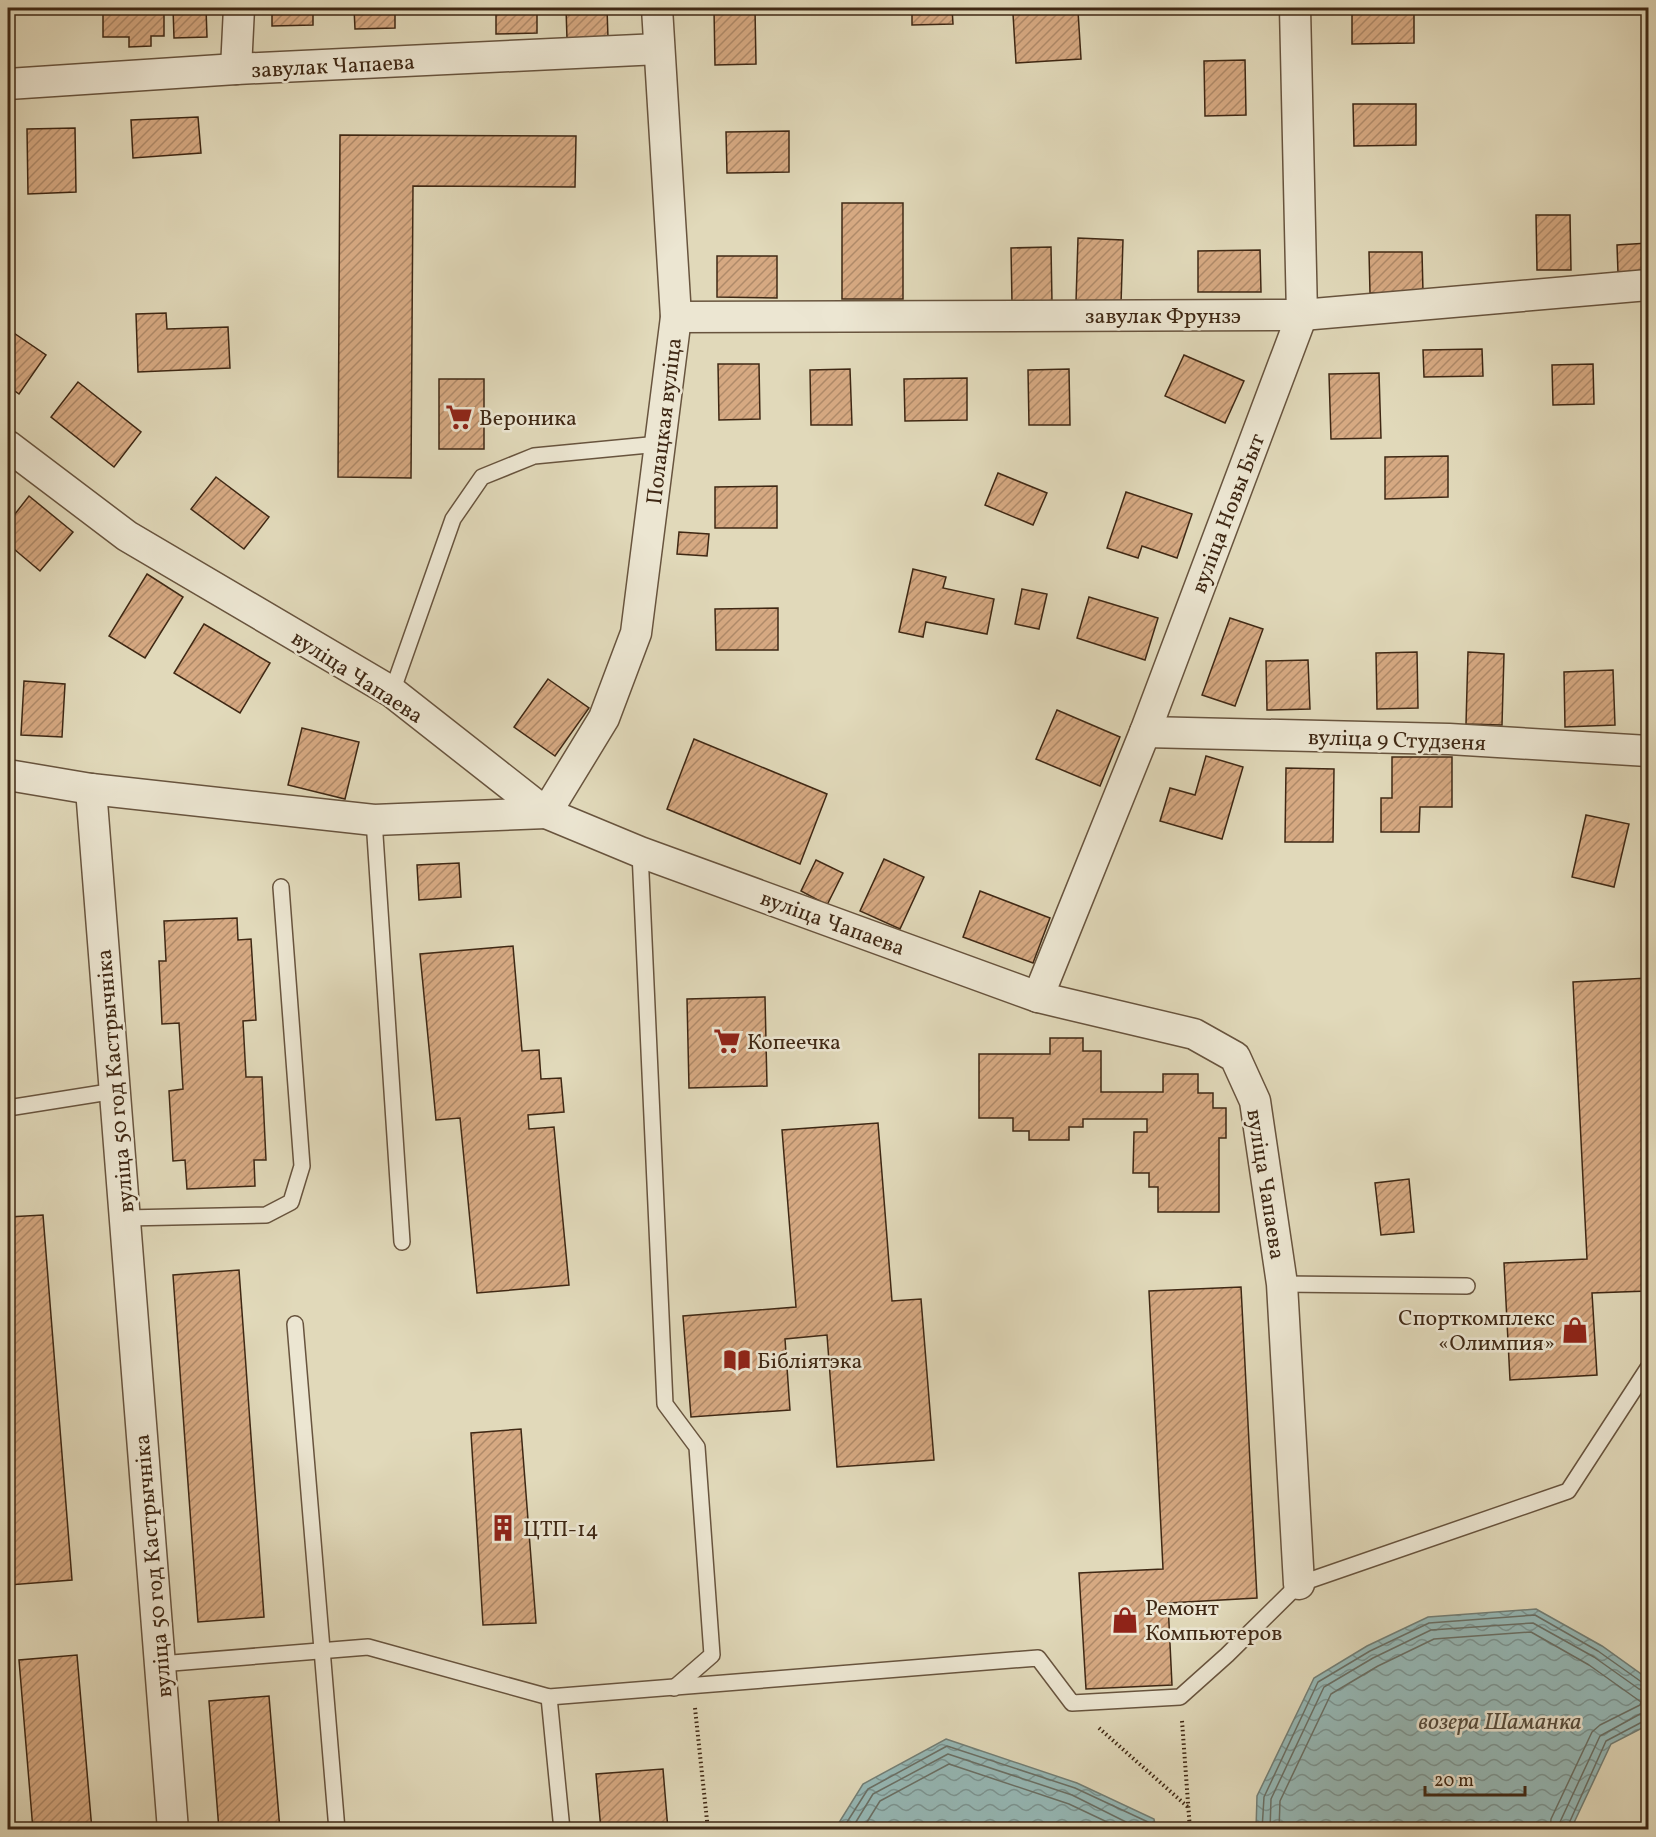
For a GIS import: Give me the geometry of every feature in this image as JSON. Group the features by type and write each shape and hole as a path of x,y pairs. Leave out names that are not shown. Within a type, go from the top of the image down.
{"street":[{"path":"236,69 239,8"},
{"name":"Полацкая вуліца","path":"546,813 604,718 636,633 676,317 657,8"},
{"name":"вуліца Новы Быт","path":"1038,997 1145,732 1302,315 1295,8"},
{"name":"завулак Чапаева","path":"8,84 236,69 659,49"},
{"name":"завулак Фрунзэ","path":"676,317 1302,315 1648,285"},
{"name":"вуліца Чапаева","path":"8,446 127,536 392,692 546,813 640,852 1038,997 1194,1034 1235,1058 1255,1101 1282,1284 1299,1584"},
{"name":"вуліца 9 Студзеня","path":"1145,732 1449,739 1648,751"},
{"path":"8,775 91,789 374,820 546,813"},
{"name":"вуліца 50 год Кастрычніка","path":"91,789 173,1830"}],"lane":[{"path":"392,692 453,519 482,477 534,456 659,444"},
{"path":"374,820 402,1242"},
{"path":"640,852 665,1404 698,1447 712,1655 674,1688"},
{"path":"125,1218 266,1215 291,1202 302,1166 281,887"},
{"path":"8,1108 115,1091"},
{"path":"1282,1284 1467,1286"},
{"path":"295,1324 337,1830"},
{"path":"160,1664 368,1647 549,1697 1038,1659 1072,1703 1180,1697 1227,1655 1299,1584 1568,1491 1648,1368"},
{"path":"549,1697 562,1830"}],"path":[{"path":"692,1686 708,1830"},
{"path":"1180,1697 1190,1830"},
{"path":"1072,1703 1189,1808"}],"water":[{"name":"возера Шаманка","path":"1536,1609 1602,1646 1648,1679 1648,1725 1611,1744 1571,1829 1256,1829 1257,1796 1314,1678 1367,1646 1428,1617"},
{"path":"946,1739 1077,1783 1154,1819 1156,1829 835,1829 863,1784"}],"building":[{"path":"103,8 164,8 164,36 151,36 151,46 129,47 129,37 103,37"},
{"path":"173,8 206,8 207,37 174,38"},
{"path":"272,8 313,8 313,25 272,26"},
{"path":"354,8 395,8 395,28 355,29"},
{"path":"496,8 537,8 537,33 496,34"},
{"path":"566,8 607,8 608,38 567,39"},
{"path":"912,8 952,8 953,24 912,25"},
{"path":"1352,8 1414,8 1414,43 1352,44"},
{"path":"755,9 756,64 715,65 714,10"},
{"path":"1078,11 1081,59 1016,63 1013,14"},
{"path":"1245,60 1246,115 1205,116 1204,61"},
{"path":"1353,104 1416,104 1416,145 1354,146"},
{"path":"198,117 201,153 133,158 131,120"},
{"path":"75,128 76,192 28,194 27,129"},
{"path":"789,131 789,172 727,173 726,132"},
{"path":"340,135 576,136 575,187 413,186 411,478 338,477"},
{"path":"842,203 903,203 903,299 842,299"},
{"path":"1536,215 1570,215 1571,270 1537,270"},
{"path":"1078,238 1123,240 1121,304 1076,302"},
{"path":"1648,243 1648,280 1603,283 1602,274 1618,273 1617,245"},
{"path":"1051,247 1052,302 1012,303 1011,248"},
{"path":"1260,250 1261,292 1198,292 1198,251"},
{"path":"1369,252 1422,252 1423,292 1370,293"},
{"path":"717,256 777,256 777,298 717,297"},
{"path":"166,313 167,329 228,327 230,368 138,372 136,314"},
{"path":"8,329 46,355 19,394 8,386"},
{"path":"1646,339 1648,339 1648,381 1646,381"},
{"path":"1482,349 1483,376 1424,377 1423,350"},
{"path":"1184,355 1244,381 1225,423 1165,396"},
{"path":"718,364 759,364 760,419 719,420"},
{"path":"1593,364 1594,404 1553,405 1552,365"},
{"path":"850,369 852,425 811,425 810,370"},
{"path":"1069,369 1070,425 1029,425 1028,370"},
{"path":"1379,373 1381,438 1331,439 1329,374"},
{"path":"967,378 967,420 905,421 904,379"},
{"path":"439,379 484,379 484,449 439,449"},
{"path":"78,382 141,432 114,467 51,417"},
{"path":"1448,456 1448,497 1385,499 1385,457"},
{"path":"998,473 1047,493 1033,525 985,505"},
{"path":"216,477 269,517 244,549 191,509"},
{"path":"777,486 777,528 715,528 715,487"},
{"path":"1126,492 1192,514 1177,558 1142,546 1138,558 1107,548"},
{"path":"29,496 73,532 40,571 8,544 8,523"},
{"path":"679,532 709,534 707,556 677,554"},
{"path":"913,569 946,577 943,588 994,599 987,634 926,622 923,637 899,632"},
{"path":"147,574 183,597 145,658 109,636"},
{"path":"1022,589 1047,594 1039,629 1015,624"},
{"path":"1089,597 1158,618 1145,660 1077,638"},
{"path":"778,608 778,650 716,650 715,609"},
{"path":"1230,618 1263,629 1235,706 1202,695"},
{"path":"204,624 270,663 240,713 174,673"},
{"path":"1417,652 1418,708 1377,709 1376,653"},
{"path":"1468,652 1504,654 1502,725 1466,724"},
{"path":"1308,660 1310,709 1267,710 1266,661"},
{"path":"1613,670 1615,725 1565,727 1564,672"},
{"path":"548,679 589,708 555,756 514,727"},
{"path":"24,681 65,684 62,737 21,735"},
{"path":"1057,710 1120,737 1100,786 1036,759"},
{"path":"302,728 359,742 345,799 288,785"},
{"path":"694,739 827,794 800,864 667,809"},
{"path":"1206,756 1243,767 1222,839 1160,821 1170,788 1195,795"},
{"path":"1392,757 1452,757 1452,807 1420,807 1419,832 1381,832 1381,798 1392,798"},
{"path":"1286,768 1334,769 1333,842 1285,842"},
{"path":"1586,815 1629,824 1614,887 1572,877"},
{"path":"884,859 924,877 900,929 860,911"},
{"path":"816,860 843,873 827,905 801,891"},
{"path":"459,863 461,897 419,900 417,865"},
{"path":"980,891 1050,918 1033,963 963,937"},
{"path":"237,918 238,940 251,939 256,1020 243,1021 246,1077 262,1077 266,1160 254,1160 255,1186 187,1189 185,1160 173,1161 169,1091 183,1089 179,1023 162,1024 159,961 166,961 164,921"},
{"path":"513,946 522,1051 539,1050 541,1079 561,1078 564,1112 528,1115 529,1129 554,1127 569,1285 477,1293 460,1118 436,1120 420,954"},
{"path":"1648,978 1648,1291 1592,1293 1597,1375 1510,1380 1504,1263 1587,1259 1573,982"},
{"path":"765,997 767,1086 689,1088 687,999"},
{"path":"1050,1038 1083,1038 1083,1051 1101,1051 1101,1092 1163,1092 1163,1074 1198,1074 1198,1093 1213,1093 1213,1108 1226,1108 1226,1138 1219,1138 1219,1212 1158,1212 1158,1187 1149,1187 1149,1173 1133,1173 1134,1132 1147,1132 1147,1119 1083,1119 1083,1127 1069,1127 1069,1140 1029,1140 1029,1131 1013,1131 1013,1118 979,1118 979,1054 1050,1054"},
{"path":"878,1123 892,1301 921,1299 934,1460 837,1467 827,1335 785,1339 790,1410 691,1417 683,1316 796,1307 782,1130"},
{"path":"1409,1179 1414,1232 1381,1235 1375,1183"},
{"path":"43,1215 72,1580 9,1585 8,1217"},
{"path":"239,1270 264,1617 198,1622 173,1275"},
{"path":"1241,1287 1257,1598 1168,1603 1172,1685 1086,1689 1079,1573 1163,1569 1149,1291"},
{"name":"ЦТП-14","path":"521,1429 536,1623 483,1625 471,1433"},
{"path":"77,1655 92,1830 33,1830 19,1660"},
{"path":"269,1696 280,1830 219,1830 209,1701"},
{"path":"663,1769 668,1830 601,1830 596,1774"}],"place":[{"name":"Вероника","path":"459,417"},
{"name":"Копеечка","path":"727,1041"},
{"name":"Спорткомплекс «Олимпия»","path":"1575,1330"},
{"name":"Бібліятэка","path":"737,1360"},
{"name":"ЦТП-14","path":"503,1528"},
{"name":"Ремонт Компьютеров","path":"1125,1620"}]}
